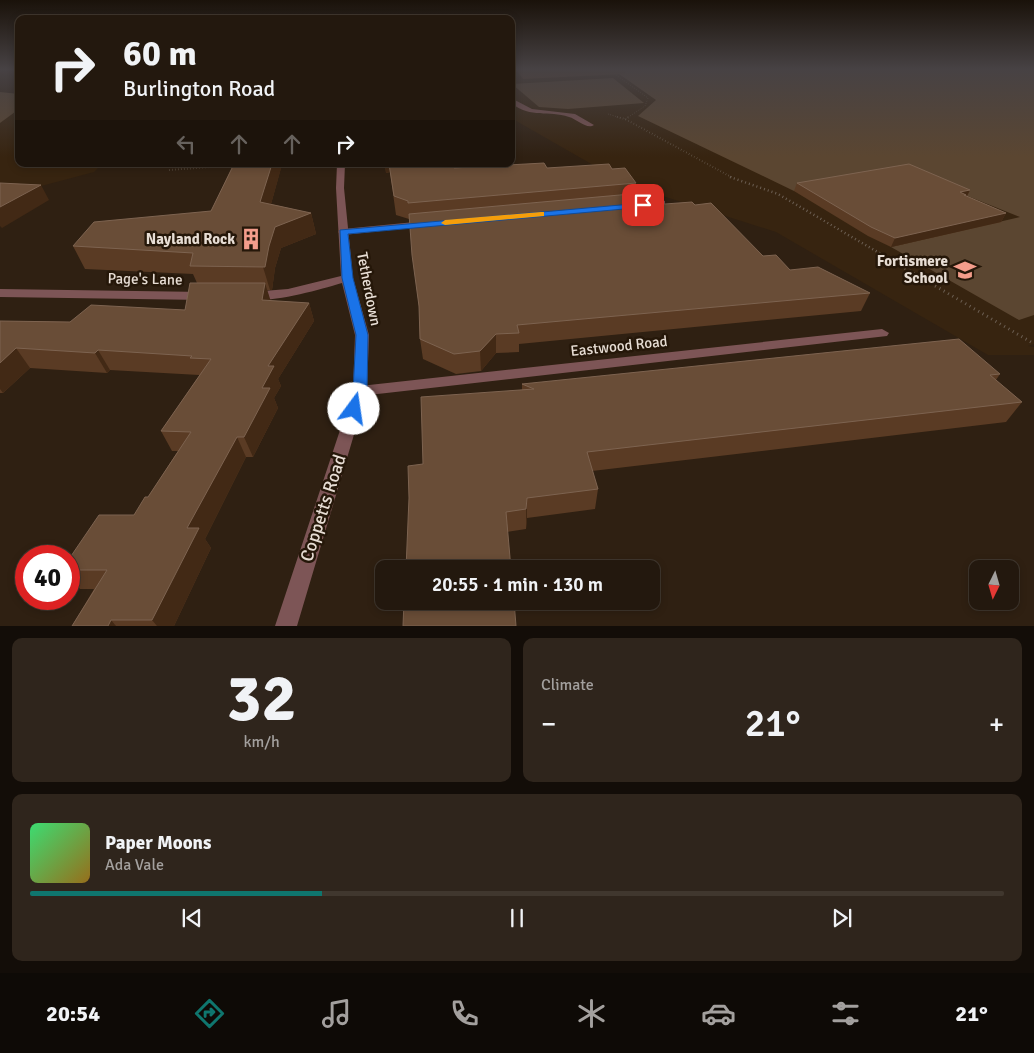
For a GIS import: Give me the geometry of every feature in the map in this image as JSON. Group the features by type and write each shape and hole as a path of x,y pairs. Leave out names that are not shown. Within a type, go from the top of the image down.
{"street":[{"path":"515,103 522,109 538,114 568,114 591,125"},
{"name":"Tetherdown","path":"341,167 340,188 347,278 362,335 360,391"},
{"path":"623,207 662,204"},
{"path":"343,232 440,223"},
{"path":"238,297 279,294 347,278"},
{"name":"Page's Lane","path":"0,293 220,296"},
{"name":"Eastwood Road","path":"360,391 882,333"},
{"name":"Coppetts Road","path":"286,626 360,391"}],"path":[{"path":"625,119 645,106 648,98"},
{"path":"568,114 604,112 625,119 730,177 778,194 1031,342 1034,341"},
{"path":"169,170 206,167"}],"shaded area":[{"path":"0,98 15,98 15,112 0,123"},
{"name":"Fortismere School","path":"515,98 1034,98 1034,344 1028,346 1034,347 1034,355 988,355 776,232 628,185 515,120"},
{"path":"529,98 638,98 644,103 568,109 539,107"},
{"path":"653,98 1034,98 1034,315 1019,320 891,247 1020,217 905,171 794,191 638,116 656,100"},
{"path":"15,111 15,167 99,167 94,172 0,197 0,120"}],"building":[{"path":"544,163 547,168 609,164 612,169 625,168 636,183 408,203 408,201 394,196 389,167 515,167 515,165"},
{"path":"909,164 970,190 960,192 1006,213 895,238 871,227 797,183"},
{"path":"233,167 271,167 260,202 311,213 275,227 265,267 190,266 193,253 73,246 94,222 211,211"},
{"path":"0,183 41,185 0,207"},
{"path":"642,193 651,205 692,202 695,205 711,203 763,256 776,255 790,270 818,267 870,293 517,325 519,333 496,334 480,351 454,354 420,339 419,306 409,214"},
{"path":"190,283 265,283 262,300 309,303 268,366 274,366 262,388 270,388 244,437 237,437 187,528 199,528 152,620 111,620 108,626 72,626 107,570 80,570 79,545 99,515 134,515 145,497 148,497 191,432 161,431 211,359 98,350 95,353 16,348 0,363 0,321 70,322 91,305 185,310"},
{"path":"959,339 1000,374 990,375 1022,402 587,452 598,489 527,498 526,509 506,512 510,560 406,560 409,498 408,466 423,464 421,397 534,389 522,384"},
{"path":"404,610 515,610 516,626 403,626"}],"slow traffic":[{"path":"445,223 541,214"}],"place":[{"name":"Nayland Rock","path":"251,239"},
{"name":"Fortismere School","path":"965,270"}],"route":[{"path":"354,409 360,391 362,335 347,278 343,232 643,205"}]}
